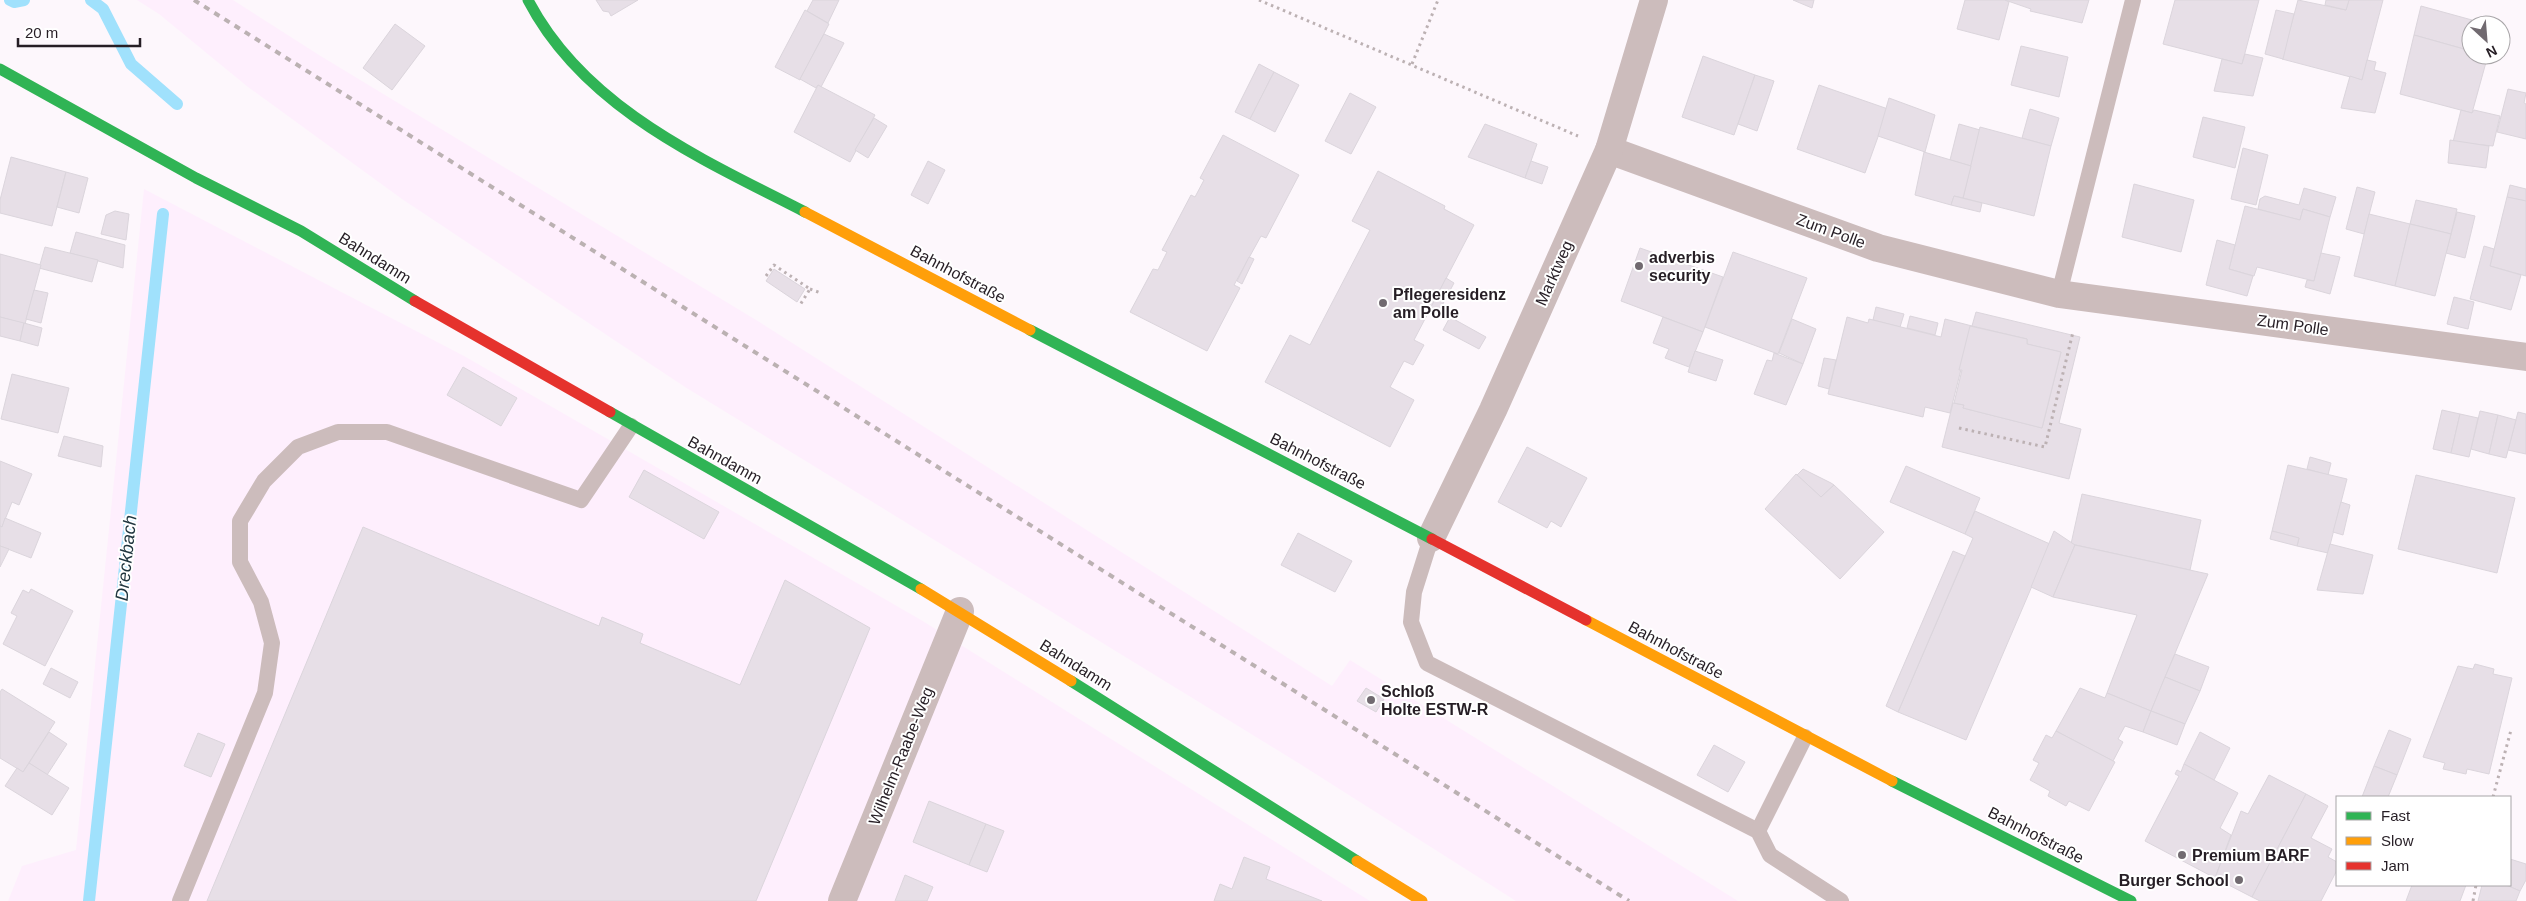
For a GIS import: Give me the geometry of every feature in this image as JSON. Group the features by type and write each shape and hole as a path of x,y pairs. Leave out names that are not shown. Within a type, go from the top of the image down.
{"street":[{"name":"Bahnhofstraße","path":"528,0 532,10 562,52 605,94 672,143 1431,538 1805,737 2131,901"},
{"name":"Marktweg","path":"1431,538 1493,410 1609,150 1654,0"},
{"name":"Bahndamm","path":"0,69 196,178 301,231 429,310 960,611 1422,901"},
{"name":"Zum Polle","path":"1609,150 1878,248 2071,295 2526,357"},
{"name":"Wilhelm-Raabe-Weg","path":"842,901 960,611"}],"lane":[{"path":"2071,295 2133,0"},
{"path":"180,901 265,693 272,643 261,602 240,562 240,521 264,481 298,447 338,432 387,432 582,500 631,426"},
{"path":"1431,538 1414,592 1411,622 1427,664 1758,831 1770,855 1841,901"},
{"path":"1758,831 1805,737"}],"path":[{"path":"1259,0 1609,150"},
{"path":"1412,64 1438,0"},
{"path":"766,276 774,265 821,293"},
{"path":"800,305 810,288"},
{"path":"1959,428 2045,447 2071,295"},
{"path":"2493,796 2511,730"},
{"path":"2473,901 2476,886"}],"shaded area":[{"path":"137,0 233,0 319,55 761,323 1332,686 1350,660 1738,901 1516,901 1300,764 685,387 402,199 248,87 159,14"},
{"path":"144,189 464,356 921,620 1370,901 8,901 22,866 76,850"}],"building":[{"path":"596,0 638,0 611,16 609,12 603,11"},
{"path":"813,0 839,0 828,23 807,11"},
{"path":"1793,0 1814,0 1812,8"},
{"path":"1965,0 2005,0 2009,2 1999,40 1957,29"},
{"path":"2005,0 2089,0 2082,23 2030,11 2031,9"},
{"path":"2175,0 2259,0 2242,64 2163,44"},
{"path":"2298,0 2346,10 2349,0 2383,0 2362,80 2282,59"},
{"path":"2326,0 2349,0 2346,10 2325,5"},
{"path":"2421,6 2461,17 2461,48 2414,35"},
{"path":"805,10 829,24 800,80 775,67"},
{"path":"2276,10 2294,14 2283,59 2265,54"},
{"path":"395,24 425,46 392,90 363,68"},
{"path":"824,34 844,43 821,87 818,85 816,88 800,79"},
{"path":"2414,35 2461,48 2461,65 2485,65 2472,113 2400,94"},
{"path":"2021,46 2068,57 2059,97 2011,85"},
{"path":"2245,54 2263,58 2253,96 2214,91 2222,59 2242,64"},
{"path":"1703,56 1755,75 1734,135 1682,117"},
{"path":"2367,60 2376,62 2374,70 2386,73 2375,113 2341,108 2350,76 2362,80"},
{"path":"1259,64 1274,72 1250,119 1235,112"},
{"path":"1274,72 1299,85 1275,132 1250,119"},
{"path":"1755,75 1774,81 1757,131 1738,124"},
{"path":"818,85 875,115 850,162 794,132"},
{"path":"1819,85 1888,109 1865,173 1797,149"},
{"path":"2508,89 2526,93 2524,103 2526,104 2526,139 2497,132"},
{"path":"1350,93 1376,107 1351,154 1325,141"},
{"path":"1889,98 1935,115 1925,152 1878,136"},
{"path":"2030,109 2059,118 2051,146 2022,138"},
{"path":"2461,110 2472,113 2474,110 2500,116 2493,146 2453,142"},
{"path":"2203,117 2245,127 2235,168 2193,157"},
{"path":"874,118 887,126 868,158 855,150"},
{"path":"1485,124 1537,144 1525,178 1468,157"},
{"path":"1959,124 1980,130 1971,166 1950,160"},
{"path":"1980,127 2051,146 2034,216 1963,198"},
{"path":"1223,135 1299,175 1266,238 1261,236 1234,285 1240,288 1207,351 1130,312 1153,269 1158,270 1167,252 1162,250 1191,195 1195,197 1204,180 1200,178"},
{"path":"2450,140 2489,146 2486,168 2448,163"},
{"path":"2243,148 2268,155 2256,205 2231,199"},
{"path":"1924,152 1971,166 1963,198 1954,196 1951,205 1915,195"},
{"path":"11,157 66,172 52,226 0,213 0,200"},
{"path":"928,161 945,170 928,204 911,195"},
{"path":"1531,161 1548,167 1542,184 1525,178"},
{"name":"Pflegeresidenz am Polle","path":"1378,171 1445,206 1444,209 1474,225 1414,340 1424,345 1413,365 1404,361 1390,387 1414,400 1390,447 1265,382 1290,335 1310,345 1370,230 1352,221"},
{"path":"66,172 88,178 79,213 57,207"},
{"path":"2134,184 2194,200 2181,252 2122,237"},
{"path":"2510,185 2526,189 2526,201 2507,197"},
{"path":"2357,187 2375,192 2364,234 2346,229"},
{"path":"2304,188 2336,197 2330,217 2303,209 2300,220 2258,209 2260,199 2265,196 2299,205"},
{"path":"1954,196 1982,203 1980,212 1951,205"},
{"path":"2507,197 2526,201 2526,276 2490,266"},
{"path":"2416,200 2457,209 2451,234 2410,224"},
{"path":"2245,206 2300,220 2303,209 2330,217 2314,281 2257,267 2254,276 2229,269"},
{"path":"115,211 129,214 126,240 101,234 106,215"},
{"path":"2457,212 2475,216 2465,258 2446,253"},
{"path":"2369,214 2410,224 2395,286 2354,276"},
{"path":"2410,224 2451,234 2435,296 2395,286"},
{"path":"76,232 125,245 123,268 70,253"},
{"path":"2217,240 2235,245 2229,269 2253,276 2247,296 2206,285"},
{"path":"2484,246 2494,249 2490,266 2521,275 2511,310 2470,299"},
{"path":"45,247 98,260 92,282 39,268"},
{"path":"1640,248 1723,277 1703,332 1621,301"},
{"path":"1733,252 1807,278 1778,354 1705,327"},
{"path":"2321,253 2340,257 2330,294 2305,287 2307,280 2314,281"},
{"path":"0,254 41,265 25,324 0,317"},
{"path":"1249,257 1254,259 1242,284 1237,281"},
{"path":"774,269 805,289 797,302 766,281"},
{"path":"1446,278 1454,283 1437,315 1429,311"},
{"path":"34,290 48,293 41,323 26,319"},
{"path":"2454,297 2474,302 2468,329 2447,324"},
{"path":"1876,307 1904,314 1900,327 1873,320"},
{"path":"1976,312 2080,337 2059,423 2081,429 2069,479 1942,447 1953,403 1964,405 1963,408 2042,428 2061,352 2027,344 2027,339 1972,326"},
{"path":"1910,316 1938,323 1935,335 1907,328"},
{"path":"0,317 24,323 20,341 0,336"},
{"path":"1450,317 1486,337 1479,349 1443,330"},
{"path":"1663,317 1703,332 1689,367 1665,358 1669,349 1653,343"},
{"path":"1847,317 1868,323 1869,319 1941,337 1945,319 1972,326 1950,413 1925,407 1923,417 1828,394"},
{"path":"1792,319 1816,329 1803,364 1779,353"},
{"path":"24,323 42,328 38,346 20,341"},
{"path":"1970,326 2027,339 2027,344 2061,352 2042,428 1963,408 1964,405 1954,403 1962,370 1959,370"},
{"path":"1695,351 1723,360 1716,381 1688,372"},
{"path":"1774,353 1803,364 1786,405 1754,394 1767,360 1772,361"},
{"path":"1824,358 1836,360 1829,389 1818,386"},
{"path":"463,367 517,398 501,426 447,395"},
{"path":"12,374 69,388 58,433 1,419"},
{"path":"2442,410 2460,414 2451,453 2433,449"},
{"path":"2480,411 2498,415 2489,454 2471,449"},
{"path":"2518,412 2526,414 2526,454 2508,450"},
{"path":"2460,414 2478,418 2469,457 2451,453"},
{"path":"2498,415 2516,420 2506,458 2489,454"},
{"path":"64,436 103,446 101,467 58,456"},
{"path":"1527,447 1587,478 1561,527 1551,521 1547,528 1498,502"},
{"path":"2310,457 2331,463 2328,475 2307,469"},
{"path":"0,461 32,474 19,505 12,502 2,527 0,526"},
{"path":"2288,465 2347,479 2328,553 2297,546 2299,538 2272,531"},
{"path":"1906,466 1980,498 1965,534 1890,502"},
{"path":"1803,469 1834,485 1821,497 1797,475"},
{"path":"644,470 719,512 704,539 629,497"},
{"path":"1796,474 1821,497 1834,485 1884,532 1840,579 1765,509"},
{"path":"2416,475 2515,498 2497,573 2398,549"},
{"path":"2082,494 2201,520 2190,570 2071,544"},
{"path":"2341,502 2350,505 2343,535 2333,532"},
{"path":"1975,511 2050,544 1966,740 1898,712 1973,538 1965,534"},
{"path":"5,518 41,533 31,558 0,546 0,526 2,527"},
{"path":"363,527 599,626 602,617 643,634 640,643 740,685 785,580 870,628 756,901 207,901"},
{"path":"2054,531 2075,545 2053,597 2031,587"},
{"path":"2272,531 2299,538 2297,546 2270,539"},
{"path":"1298,533 1352,561 1335,592 1281,565"},
{"path":"2330,544 2373,555 2363,594 2317,590"},
{"path":"2075,545 2208,574 2151,711 2107,693 2137,615 2053,597"},
{"path":"0,546 9,549 0,567"},
{"path":"1953,551 1965,556 1898,712 1886,706"},
{"path":"31,589 73,611 45,666 3,644 17,616 11,613 23,590 29,593"},
{"path":"2175,654 2209,667 2200,691 2165,677"},
{"path":"2475,664 2494,669 2493,674 2512,678 2489,774 2467,769 2466,774 2443,769 2445,763 2423,757 2458,666 2473,669"},
{"path":"51,668 78,682 70,698 43,684"},
{"path":"2165,677 2200,691 2185,724 2151,711"},
{"name":"Schloß Holte ESTW-R","path":"1366,688 1384,699 1376,712 1357,701"},
{"path":"2080,688 2105,698 2107,693 2151,711 2143,732 2125,726 2118,739 2123,742 2113,761 2056,731"},
{"path":"2,689 55,722 23,772 0,758 0,692"},
{"path":"2151,711 2185,724 2177,745 2143,732"},
{"path":"2389,730 2411,739 2397,775 2374,766"},
{"path":"2056,731 2115,762 2089,811 2069,801 2066,806 2048,796 2050,791 2030,780 2039,763 2033,760 2046,735 2052,738"},
{"path":"49,732 67,744 47,775 29,763"},
{"path":"2200,732 2230,748 2214,780 2184,764"},
{"path":"198,733 225,744 211,777 184,766"},
{"path":"1714,745 1745,762 1728,792 1697,775"},
{"path":"29,763 69,788 52,815 5,786 17,768 23,772"},
{"path":"2184,764 2238,793 2220,828 2231,835 2215,878 2145,841 2179,776 2175,774 2177,770 2181,772"},
{"path":"2374,766 2397,775 2388,796 2362,796"},
{"path":"2269,775 2306,794 2252,897 2215,878 2241,811 2248,814"},
{"path":"2306,794 2328,806 2311,838 2332,849 2328,857 2336,861 2336,872 2321,901 2260,901 2252,897"},
{"path":"929,801 986,824 969,865 913,842"},
{"path":"986,824 1004,831 987,872 969,865"},
{"path":"1244,857 1270,867 1266,879 1322,901 1214,901 1220,884 1232,889"},
{"path":"2511,859 2526,864 2526,880 2520,891 2508,886 2511,886"},
{"path":"905,875 933,887 927,901 895,901"},
{"path":"2412,886 2466,886 2460,901 2406,901"},
{"path":"2482,886 2508,886 2520,891 2516,901 2478,901"}],"waterway":[{"name":"Dreckbach","path":"10,0 14,2 24,0"},
{"name":"Dreckbach","path":"91,0 103,9 131,64 177,104"},
{"name":"Dreckbach","path":"89,901 163,214"}],"railway":[{"path":"194,0 1629,901"}],"traffic: fast":[{"path":"528,0 552,38 580,71 613,101 649,127 687,150 805,212"},
{"path":"0,69 196,178 301,231 415,301"},
{"path":"1030,330 1432,539"},
{"path":"610,412 921,589"},
{"path":"1071,681 1357,861"},
{"path":"1892,781 2131,901"}],"traffic: slow":[{"path":"805,212 1030,330"},
{"path":"921,589 1071,681"},
{"path":"1586,620 1892,781"},
{"path":"1357,861 1422,901"}],"traffic: jam":[{"path":"415,301 610,412"},
{"path":"1432,539 1586,620"}],"place":[{"name":"adverbis security","path":"1639,266"},
{"name":"Pflegeresidenz am Polle","path":"1383,303"},
{"name":"Schloß Holte ESTW-R","path":"1371,700"},
{"name":"Premium BARF","path":"2182,855"},
{"name":"Burger School","path":"2239,880"}]}
